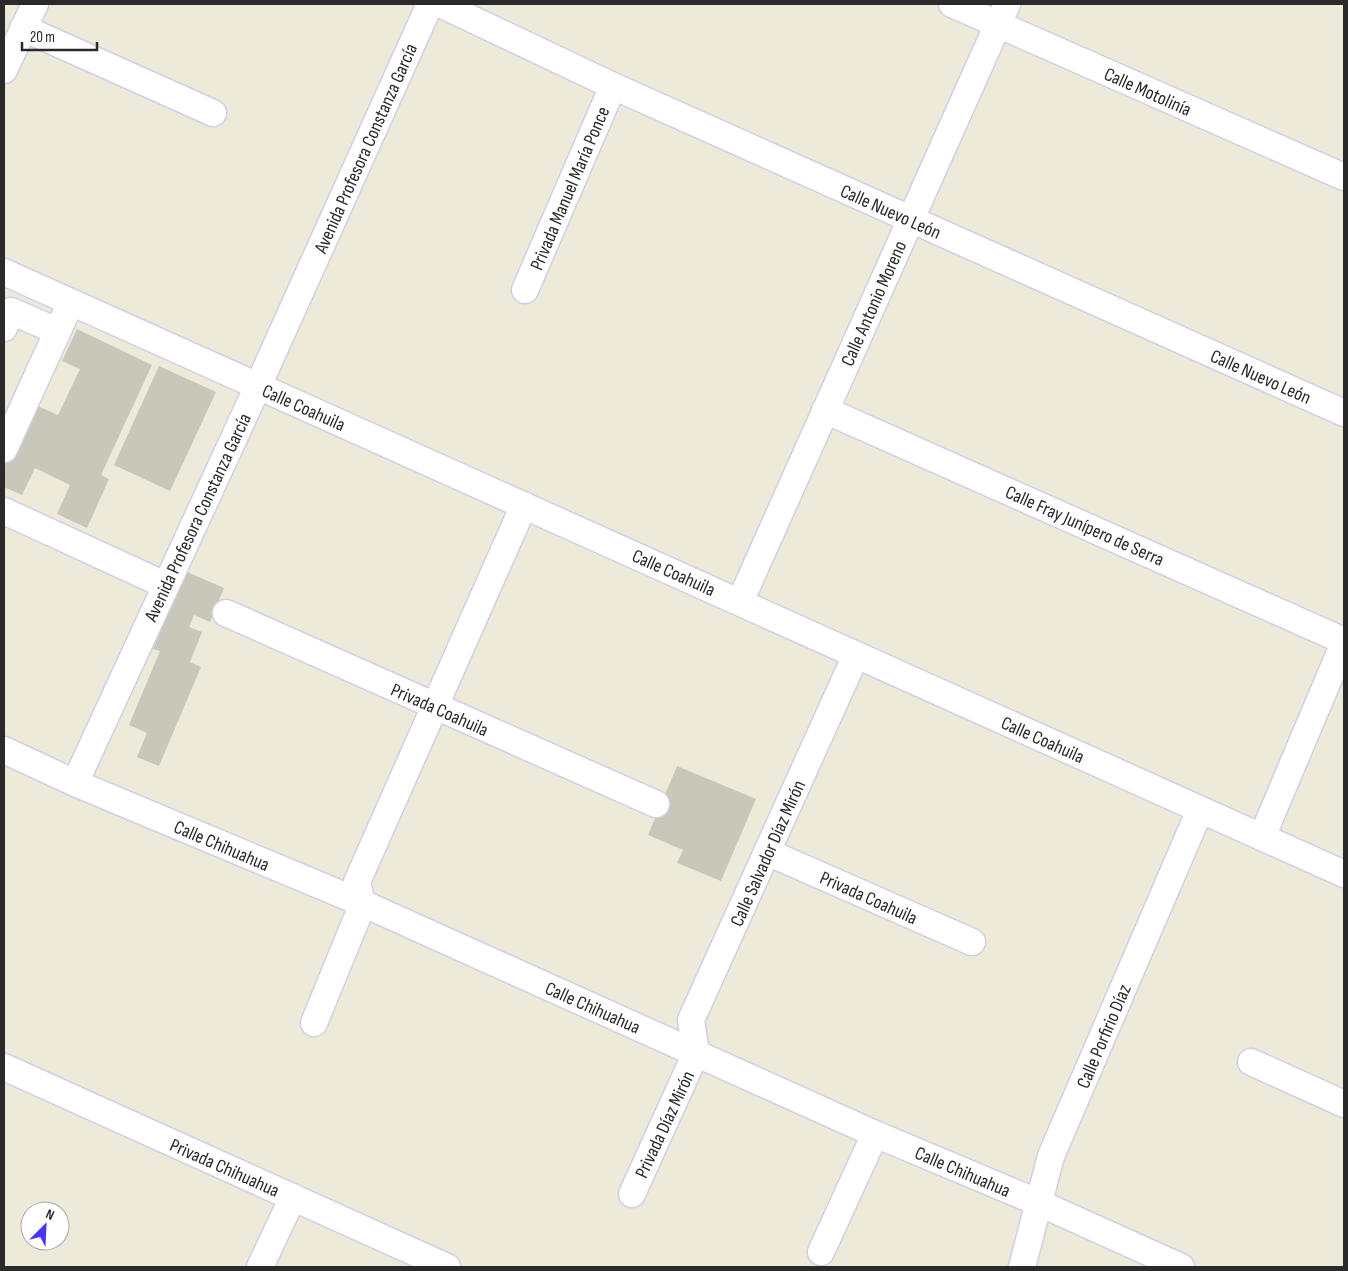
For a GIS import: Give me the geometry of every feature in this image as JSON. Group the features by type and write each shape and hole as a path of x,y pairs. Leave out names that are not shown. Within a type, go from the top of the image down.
{"street":[{"path":"4,70 35,4"},
{"name":"Avenida Profesora Constanza García","path":"75,783 258,386 430,4"},
{"name":"Calle Nuevo León","path":"440,4 613,86 1344,413"},
{"name":"Calle Motolinía","path":"952,4 1002,14 1344,177"},
{"name":"Calle Antonio Moreno","path":"740,602 1002,14"},
{"path":"23,28 213,113"},
{"name":"Privada Manuel María Ponce","path":"524,290 613,86"},
{"name":"Calle Coahuila","path":"4,272 1344,874"},
{"path":"4,448 71,302"},
{"path":"4,328 11,311 57,331"},
{"name":"Calle Fray Junípero de Serra","path":"825,410 1344,642"},
{"path":"314,1022 362,903 358,882 524,505"},
{"path":"4,511 166,585"},
{"name":"Privada Coahuila","path":"226,613 656,804"},
{"path":"1262,837 1344,642"},
{"name":"Calle Salvador Díaz Mirón","path":"696,1054 691,1020 856,655"},
{"name":"Calle Chihuahua","path":"4,750 75,783 362,903 875,1134 1037,1202 1182,1267"},
{"name":"Calle Porfirio Díaz","path":"1022,1267 1037,1202 1051,1156 1200,810"},
{"name":"Privada Coahuila","path":"767,852 972,942"},
{"name":"Privada Díaz Mirón","path":"632,1194 696,1054"},
{"path":"1251,1062 1344,1104"},
{"name":"Privada Chihuahua","path":"4,1067 447,1267"},
{"path":"821,1252 875,1134"},
{"path":"260,1267 293,1197"}],"building":[{"path":"77,329 152,365 101,475 109,479 87,528 57,514 70,485 35,468 22,495 4,487 4,467 33,404 58,415 80,369 62,361"},
{"path":"159,366 216,392 170,491 114,465"},
{"path":"185,571 224,588 210,622 194,615 189,627 202,632 190,662 201,667 159,766 137,757 147,733 129,725 160,651 153,649"},
{"path":"677,766 756,799 721,881 677,863 683,850 648,835"}]}
